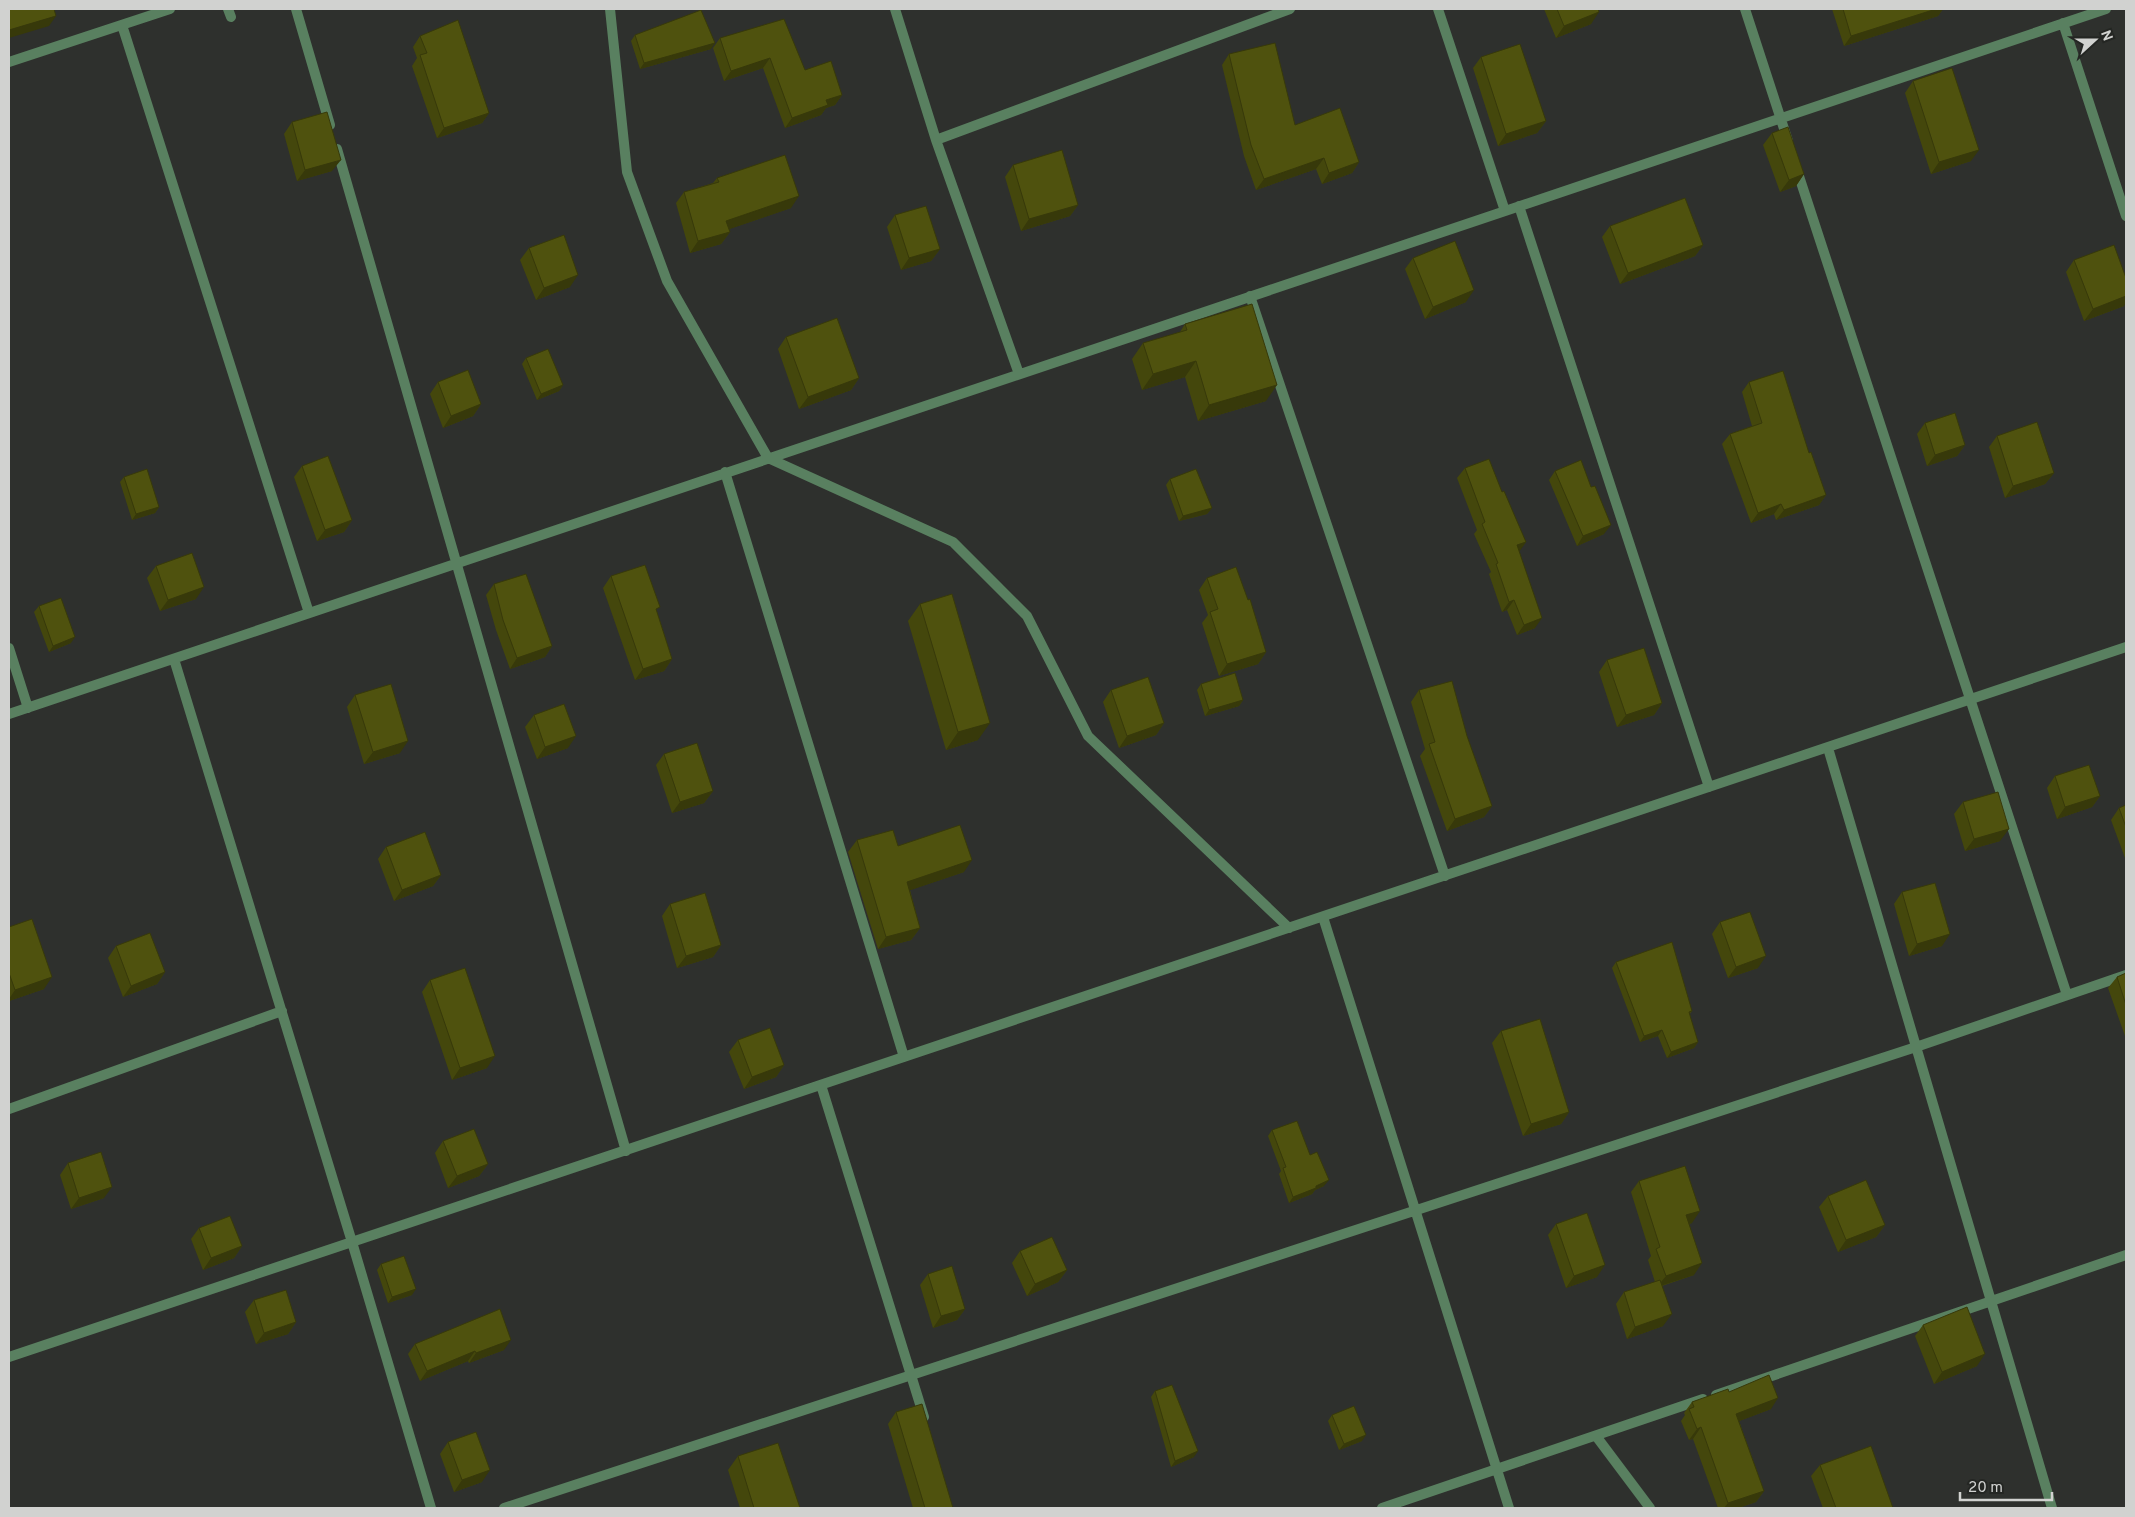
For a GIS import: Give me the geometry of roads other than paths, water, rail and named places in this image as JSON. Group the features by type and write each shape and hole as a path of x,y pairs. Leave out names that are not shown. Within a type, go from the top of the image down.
{"street":[{"path":"9,62 170,9"},
{"path":"296,9 626,1151"},
{"path":"610,9 628,172 667,281 768,458 953,542 1027,616 1088,736 1289,928"},
{"path":"895,9 936,140 1019,374"},
{"path":"936,140 1290,9"},
{"path":"1438,9 1504,211"},
{"path":"1745,9 2067,995"},
{"path":"9,714 2106,9"},
{"path":"2062,24 2126,216"},
{"path":"122,25 309,613"},
{"path":"1520,206 1709,788"},
{"path":"1250,296 1445,876"},
{"path":"725,472 904,1057"},
{"path":"9,1358 2126,647"},
{"path":"9,648 28,708"},
{"path":"174,659 431,1508"},
{"path":"1828,748 2052,1508"},
{"path":"1323,917 1509,1508"},
{"path":"504,1508 1916,1047 2126,975"},
{"path":"9,1109 282,1012"},
{"path":"821,1085 926,1423"},
{"path":"1382,1508 2126,1255"},
{"path":"1596,1436 1650,1508"}]}
